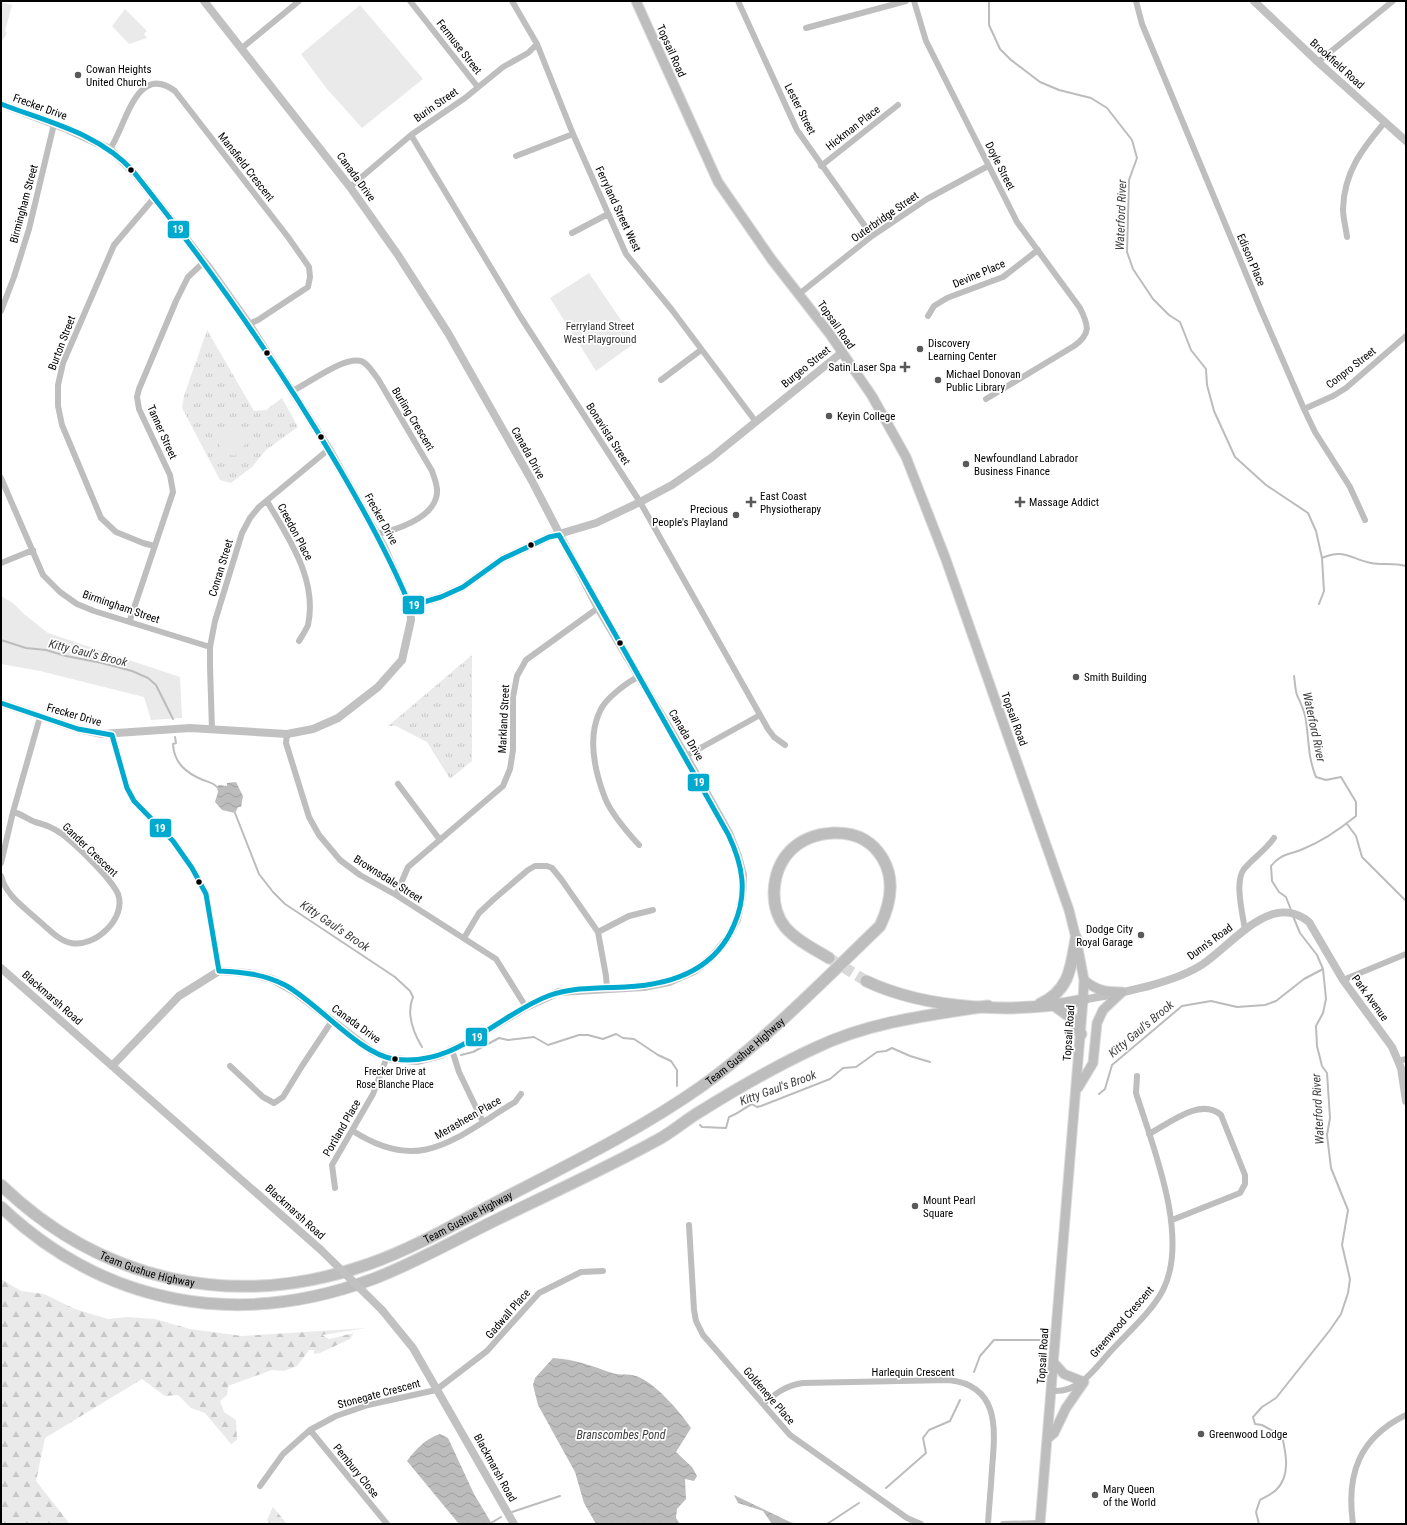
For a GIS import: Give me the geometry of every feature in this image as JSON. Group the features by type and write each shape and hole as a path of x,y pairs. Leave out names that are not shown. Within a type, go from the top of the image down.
{"highway":[{"name":"Team Gushue Highway","path":"1,1185 24,1205 87,1247 111,1259 162,1277 205,1285 237,1286 286,1284 318,1278 364,1266 435,1234 675,1105 710,1080 757,1041 880,926 886,911 890,886 889,873 879,852 871,843 864,839 842,833 821,834 805,839 795,846 786,855 774,882 774,900 777,916 785,928 803,942 829,958"},
{"path":"1034,1007 1053,997 1066,982 1070,972 1076,938"},
{"path":"866,981 902,996 988,1006 1034,1007 1083,1000"},
{"path":"1054,1005 1072,1018 1081,1034"},
{"name":"Team Gushue Highway","path":"1,1207 35,1237 78,1265 100,1276 139,1290 183,1301 203,1303 278,1303 301,1299 345,1288 402,1266 663,1137 701,1111 786,1062 839,1037 894,1022 988,1006"}],"main road":[{"name":"Topsail Road","path":"636,1 718,182 772,260 829,334 872,396 906,457 1046,843 1076,938 1084,980 1081,1034 1040,1524"},
{"path":"1084,980 1097,990 1105,992 1122,992"},
{"path":"1076,1091 1092,1063 1097,1023 1103,1010 1122,992"},
{"path":"1048,1438 1054,1433 1066,1408 1084,1382 1064,1374 1054,1364"}],"street":[{"name":"Canada Drive","path":"204,1 350,187 398,255 448,333 532,481 598,608 686,756 729,833 738,856 743,875 742,898 737,920 727,939 711,958 694,972 669,982 644,987 607,988 560,992 526,1007 452,1050 441,1055 417,1060 392,1059 373,1052 295,992 272,979 248,973 218,971"},
{"path":"242,48 299,1"},
{"name":"Fermuse Street","path":"410,1 477,86"},
{"name":"Ferryland Street West","path":"512,1 538,44 573,134 626,254 672,310 756,422"},
{"name":"Lester Street","path":"738,1 797,130 821,166 872,236"},
{"path":"806,28 906,1"},
{"name":"Doyle Street","path":"914,1 926,41 1017,222 1080,308 1086,319 1088,330 1083,340 986,398"},
{"name":"Edison Place","path":"1136,1 1142,24 1160,68 1304,409 1315,432 1350,487 1365,520"},
{"name":"Brookfield Road","path":"1254,1 1318,62 1406,141"},
{"path":"1318,62 1393,1"},
{"name":"Burin Street","path":"350,187 411,135 465,98 477,86 503,67 528,53 538,44"},
{"name":"Mansfield Crescent","path":"110,149 117,139 134,99 146,87 157,83 166,85 175,91 288,237 308,267 310,277 308,288 258,320 249,324"},
{"name":"Frecker Drive","path":"1,104 54,124 110,149 137,176 204,262 249,324 329,449 377,534 401,582 410,606 410,620 402,660 378,687 338,718 314,729 287,734 183,728 112,735 78,729 1,703"},
{"name":"Hickman Place","path":"821,166 898,105"},
{"path":"1347,237 1343,210 1347,177 1368,142 1385,122"},
{"name":"Birmingham Street","path":"1,310 14,277 28,229 54,124"},
{"path":"516,156 573,134"},
{"name":"Bonavista Street","path":"411,135 520,316 640,502 771,733 785,745"},
{"name":"Outerbridge Street","path":"799,294 872,236 927,199 988,166"},
{"name":"Burton Street","path":"154,198 114,245 63,364 58,385 58,406 62,425 101,518 116,532 154,546"},
{"path":"572,233 608,214"},
{"name":"Devine Place","path":"928,316 934,306 947,298 1003,277 1038,250"},
{"name":"Tanner Street","path":"130,620 173,492 170,476 139,408 137,397 158,340 176,301 188,277 204,262"},
{"name":"Conpro Street","path":"1304,409 1333,396 1346,388 1406,336"},
{"path":"661,380 701,350"},
{"name":"Burgeo Street","path":"410,606 441,597 463,587 502,559 549,537 596,523 672,485 711,458 841,353"},
{"name":"Burling Crescent","path":"292,391 346,361 361,361 369,367 378,379 432,471 437,484 437,498 432,507 421,517 377,534"},
{"name":"Conran Street","path":"212,730 210,647 215,621 242,533 250,518 267,500 329,449"},
{"name":"Birmingham Street","path":"1,478 43,575 60,592 77,604 210,647"},
{"name":"Creedon Place","path":"267,500 300,559 308,585 308,625 299,641"},
{"path":"1,563 33,550"},
{"name":"Markland Street","path":"396,895 408,867 503,786 510,770 513,750 513,697 517,676 526,660 598,608"},
{"path":"638,677 629,682 600,710 595,724 593,746 596,770 606,799 639,845"},
{"path":"686,756 760,715"},
{"path":"1,863 13,812 40,717"},
{"name":"Brownsdale Street","path":"287,734 286,743 309,817 319,835 340,860 360,875 396,895 496,959 526,1007"},
{"path":"112,735 127,788 134,801 173,841 192,868 206,894 218,971 179,996 112,1066"},
{"path":"398,784 440,840"},
{"name":"Gander Crescent","path":"1,876 3,885 12,896 60,939 71,944 84,943 97,937 113,923 119,908 118,894 108,878 62,834 44,823 35,822 13,812"},
{"path":"1245,930 1239,883 1243,870 1264,851 1274,838"},
{"path":"464,938 479,913 528,870 542,865 552,868 598,932 607,988"},
{"path":"598,932 629,916 653,910"},
{"name":"Dunn's Road","path":"1083,1000 1122,992 1174,977 1202,964 1245,930 1270,915 1281,912 1301,915"},
{"name":"Park Avenue","path":"1301,915 1309,922 1343,980 1402,1060 1406,1101"},
{"path":"1343,980 1406,954"},
{"name":"Blackmarsh Road","path":"1,968 320,1250 382,1310 413,1348 514,1524"},
{"path":"230,1066 263,1097 274,1103 283,1097 332,1021"},
{"path":"452,1050 459,1072 483,1122"},
{"name":"Portland Place","path":"335,1188 332,1165 373,1094 387,1057"},
{"name":"Greenwood Crescent","path":"1052,1391 1061,1392 1084,1382 1152,1305 1162,1291 1169,1276 1172,1257 1172,1220 1170,1204 1136,1093 1137,1076"},
{"name":"Merasheen Place","path":"353,1131 381,1147 391,1150 417,1152 430,1150 452,1141 483,1122 515,1102 521,1094"},
{"path":"1149,1134 1196,1109 1206,1108 1215,1110 1221,1116 1245,1175 1245,1184 1240,1193 1172,1220"},
{"name":"Goldeneye Place","path":"689,1225 694,1310 698,1326 703,1334 784,1430 795,1440 907,1518 921,1524"},
{"name":"Gadwall Place","path":"436,1390 487,1352 539,1293 581,1272 603,1271"},
{"name":"Harlequin Crescent","path":"763,1404 779,1391 793,1384 803,1383 949,1380 968,1385 981,1395 988,1404 995,1424 988,1524"},
{"name":"Stonegate Crescent","path":"260,1486 283,1454 310,1430 336,1416 368,1405 436,1390"},
{"path":"1353,1524 1351,1485 1361,1456 1369,1442 1380,1430 1406,1415"},
{"name":"Pembury Close","path":"310,1430 387,1524"},
{"path":"1003,1524 1040,1524"}],"green space":[{"path":"1,2 12,5 5,31 7,33 3,40 1,39"},
{"path":"360,5 423,79 362,128 327,89 301,54"},
{"path":"125,9 147,31 144,34 147,38 129,44 112,26"},
{"name":"Ferryland Street West Playground","path":"589,273 636,342 596,371 550,298"},
{"path":"207,330 254,411 266,410 282,398 298,427 266,450 252,467 231,483 220,480 182,408 184,396"},
{"path":"234,425 246,443 235,456 226,454 215,439"},
{"path":"1,596 13,603 48,633 180,677 182,718 151,720 144,697 40,671 1,664"},
{"path":"472,655 472,761 450,779 427,742 396,726 388,726"},
{"path":"1,1279 21,1291 44,1294 75,1309 108,1319 127,1317 155,1319 190,1329 242,1336 367,1328 322,1335 329,1339 354,1333 350,1339 320,1353 314,1354 314,1350 309,1350 297,1366 284,1371 272,1370 228,1386 227,1395 220,1401 224,1412 236,1420 237,1440 231,1444 205,1413 191,1408 178,1395 165,1396 142,1379 45,1438 36,1481 70,1524 1,1524"},
{"path":"273,1507 287,1524 270,1524 267,1520"}],"water":[{"path":"236,782 243,796 241,807 238,807 235,813 222,810 215,802 218,792 217,787 219,785 227,786 227,783"},
{"name":"Branscombes Pond","path":"553,1358 576,1361 615,1374 636,1376 659,1391 686,1421 691,1428 676,1452 692,1467 697,1476 694,1481 685,1479 686,1499 677,1509 676,1518 680,1524 596,1524 584,1503 575,1472 538,1405 533,1385 535,1378"},
{"path":"440,1434 448,1438 474,1494 492,1524 459,1524 407,1461 421,1445"},
{"path":"734,1495 790,1522 799,1524 772,1524 763,1511 738,1503"}],"waterway":[{"name":"Waterford River","path":"989,1 989,25 1000,49 1011,60 1040,82 1059,90 1091,98 1107,108 1132,140 1137,158 1129,180 1127,252 1133,269 1153,299 1169,315 1180,322 1191,350 1206,369 1207,385 1214,411 1235,457 1266,485 1308,513 1316,531 1322,558 1324,591 1319,604"},
{"path":"1322,558 1330,555 1342,554 1371,563 1406,566"},
{"name":"Kitty Gaul's Brook","path":"1,640 26,648 46,650 66,656 102,663 132,671 148,678 156,685 173,719"},
{"name":"Waterford River","path":"1291,910 1286,897 1279,892 1272,881 1271,866 1282,856 1310,846 1337,830 1356,816 1356,802 1341,777 1326,780 1316,777 1310,756 1305,717 1303,708 1296,693 1294,676"},
{"name":"Kitty Gaul's Brook","path":"175,737 176,743 173,744 178,762 186,771 217,787"},
{"name":"Kitty Gaul's Brook","path":"235,813 259,874 273,892 285,904 395,977 410,991 413,997 410,1016 413,1029 422,1047"},
{"path":"1347,824 1356,836 1362,857 1406,901"},
{"name":"Waterford River","path":"1259,1524 1256,1512 1260,1500 1274,1491 1281,1484 1286,1471 1286,1457 1282,1436 1262,1425 1255,1424 1253,1417 1262,1407 1276,1398 1330,1330 1341,1314 1348,1293 1350,1279 1342,1245 1348,1210 1331,1168 1327,1135 1330,1118 1327,1073 1322,1066 1317,1046 1316,1026 1323,1013 1326,999 1323,969 1317,955 1300,933 1293,916"},
{"name":"Kitty Gaul's Brook","path":"1099,1094 1105,1089 1112,1065 1182,1006 1211,1001 1237,1007 1265,1005 1276,1001 1304,979 1323,969"},
{"name":"Kitty Gaul's Brook","path":"461,1055 473,1052 499,1038 508,1040 534,1037 548,1045 579,1035 588,1035 603,1039 616,1034 623,1038 634,1039 658,1055 671,1061 677,1070 677,1086"},
{"name":"Kitty Gaul's Brook","path":"700,1125 702,1127 726,1128 729,1117 752,1104 757,1107 761,1106 830,1079 843,1068 856,1067 877,1052 886,1051 892,1048 910,1056 930,1062"},
{"path":"974,1372 980,1356 994,1340 1041,1340 1043,1337"},
{"path":"886,1488 926,1453 923,1438 929,1430 950,1421 960,1400"},
{"path":"512,1512 560,1496"},
{"path":"827,1524 859,1503"},
{"path":"491,1523 501,1517"}],"tunnel":[{"path":"829,958 866,981"}],"transit line":[{"name":"19","path":"1,104 72,130 88,138 104,147 133,171 215,278 267,352 338,466 386,552 410,606 441,597 463,587 502,559 549,537 559,535 728,834 737,857 742,879 741,902 738,913 726,941 703,964 690,972 659,983 642,986 586,988 557,993 529,1005 456,1048 436,1056 416,1060 394,1059 381,1055 367,1048 298,993 285,985 269,978 253,974 219,971 206,894 192,868 173,841 134,801 127,788 112,735 78,729 1,703"}],"place":[{"name":"Cowan Heights United Church","path":"78,75"},
{"name":"Discovery Learning Center","path":"920,349"},
{"name":"Satin Laser Spa","path":"905,367"},
{"name":"Michael Donovan Public Library","path":"938,380"},
{"name":"Keyin College","path":"829,416"},
{"name":"Newfoundland Labrador Business Finance","path":"966,464"},
{"name":"East Coast Physiotherapy","path":"751,502"},
{"name":"Massage Addict","path":"1020,502"},
{"name":"Precious People's Playland","path":"736,515"},
{"name":"Smith Building","path":"1076,677"},
{"name":"Dodge City Royal Garage","path":"1141,935"},
{"name":"Frecker Drive at Rose Blanche Place","path":"395,1059"},
{"name":"Mount Pearl Square","path":"915,1206"},
{"name":"Greenwood Lodge","path":"1201,1434"},
{"name":"Mary Queen of the World","path":"1095,1495"}]}
